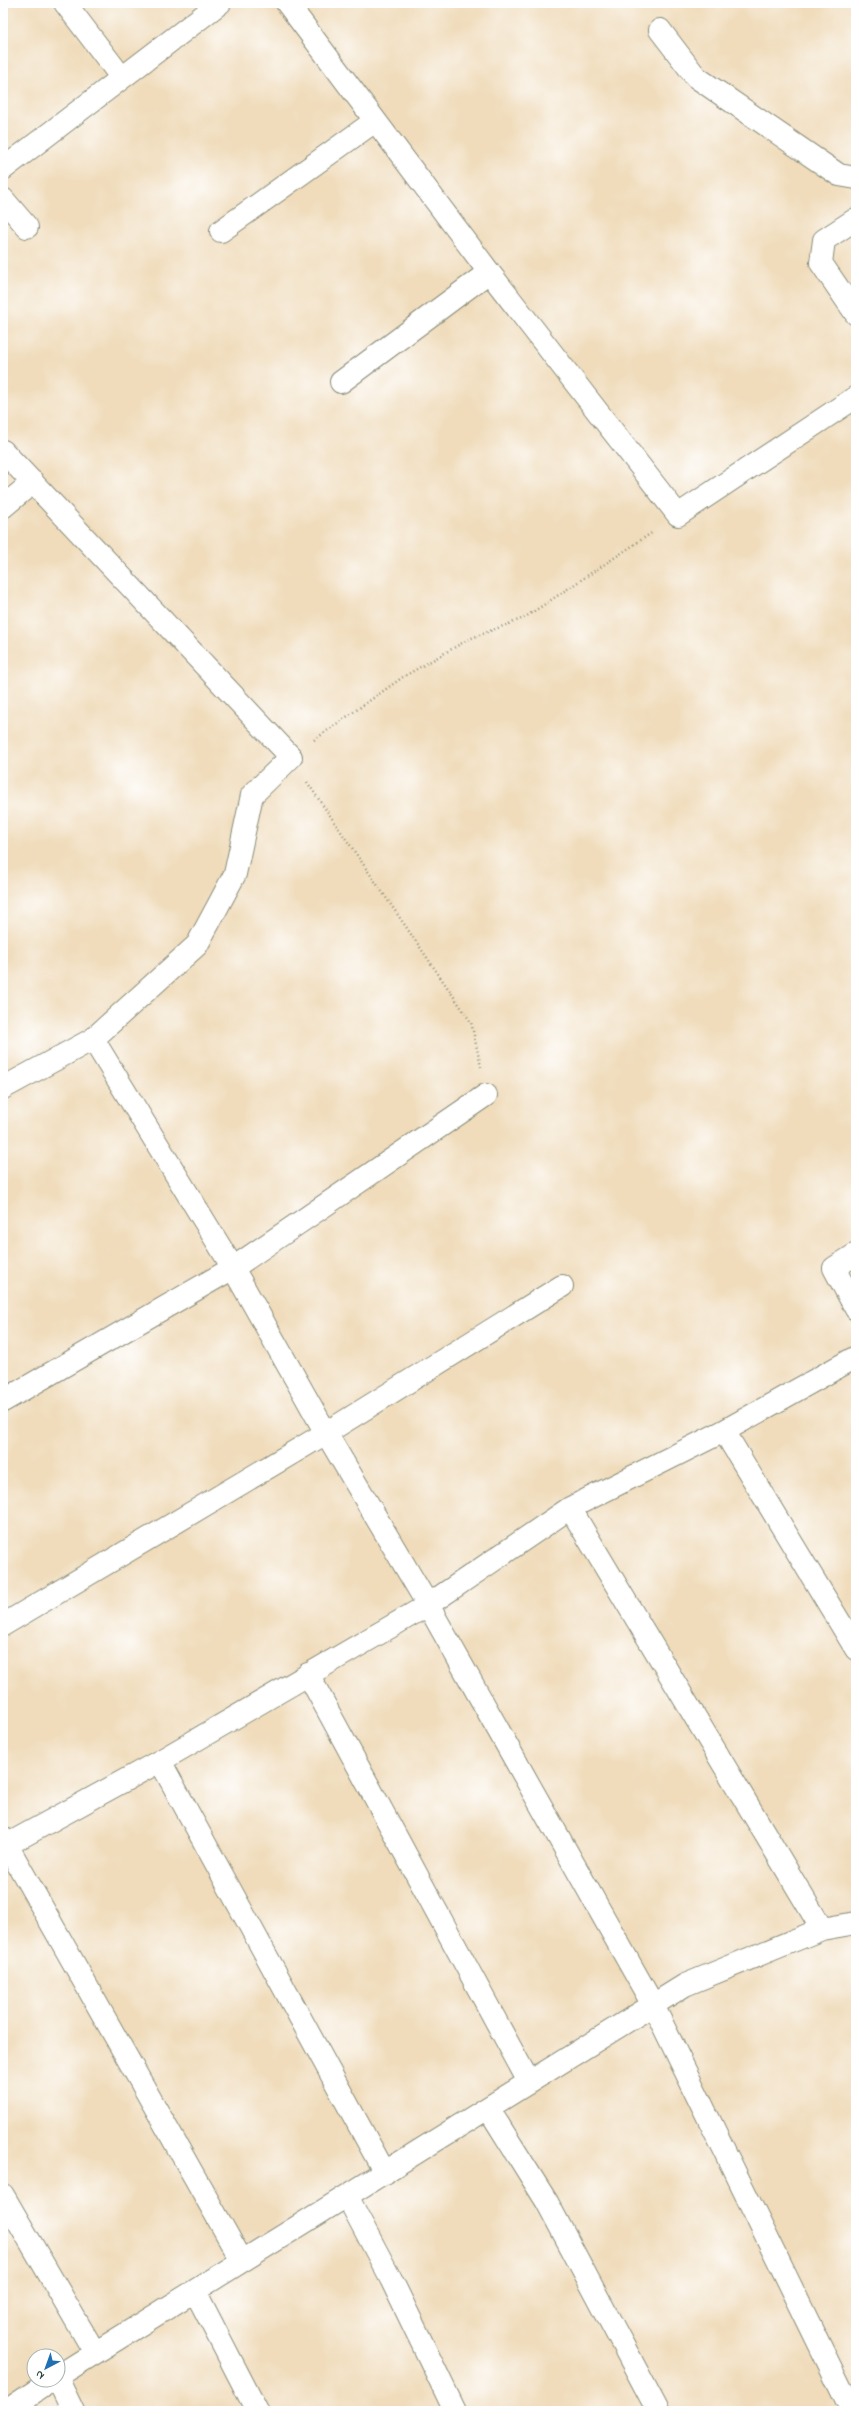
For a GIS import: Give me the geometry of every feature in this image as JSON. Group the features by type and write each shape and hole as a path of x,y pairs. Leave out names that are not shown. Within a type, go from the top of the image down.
{"street":[{"path":"65,3 122,78"},
{"path":"3,169 220,3"},
{"path":"287,3 489,272 678,515 856,396"},
{"path":"660,30 696,77 839,175 856,178"},
{"path":"221,231 375,121"},
{"path":"3,199 27,227"},
{"path":"856,219 824,240 821,262 856,314"},
{"path":"342,382 489,272"},
{"path":"3,451 34,482 290,757 252,795 235,874 197,945 93,1039 3,1088"},
{"path":"3,507 34,482"},
{"path":"93,1039 233,1268 326,1433 428,1605 653,2005 852,2411"},
{"path":"3,1400 233,1268 486,1095"},
{"path":"856,1254 834,1268 856,1310"},
{"path":"3,1625 326,1433 562,1286"},
{"path":"242,2261 4,1843 160,1761 428,1605 570,1508 724,1431 856,1356"},
{"path":"724,1431 856,1649"},
{"path":"570,1508 822,1929"},
{"path":"308,1674 529,2082"},
{"path":"160,1761 385,2173"},
{"path":"66,2371 685,1985 822,1929 856,1923"},
{"path":"488,2108 547,2202 658,2411"},
{"path":"3,2195 95,2353"},
{"path":"347,2196 391,2279 455,2411"},
{"path":"194,2291 257,2411"},
{"path":"6,2411 40,2388"},
{"path":"62,2388 73,2411"}],"path":[{"path":"486,1095 471,1022 290,757 403,677 469,639 524,618 678,515"}]}
